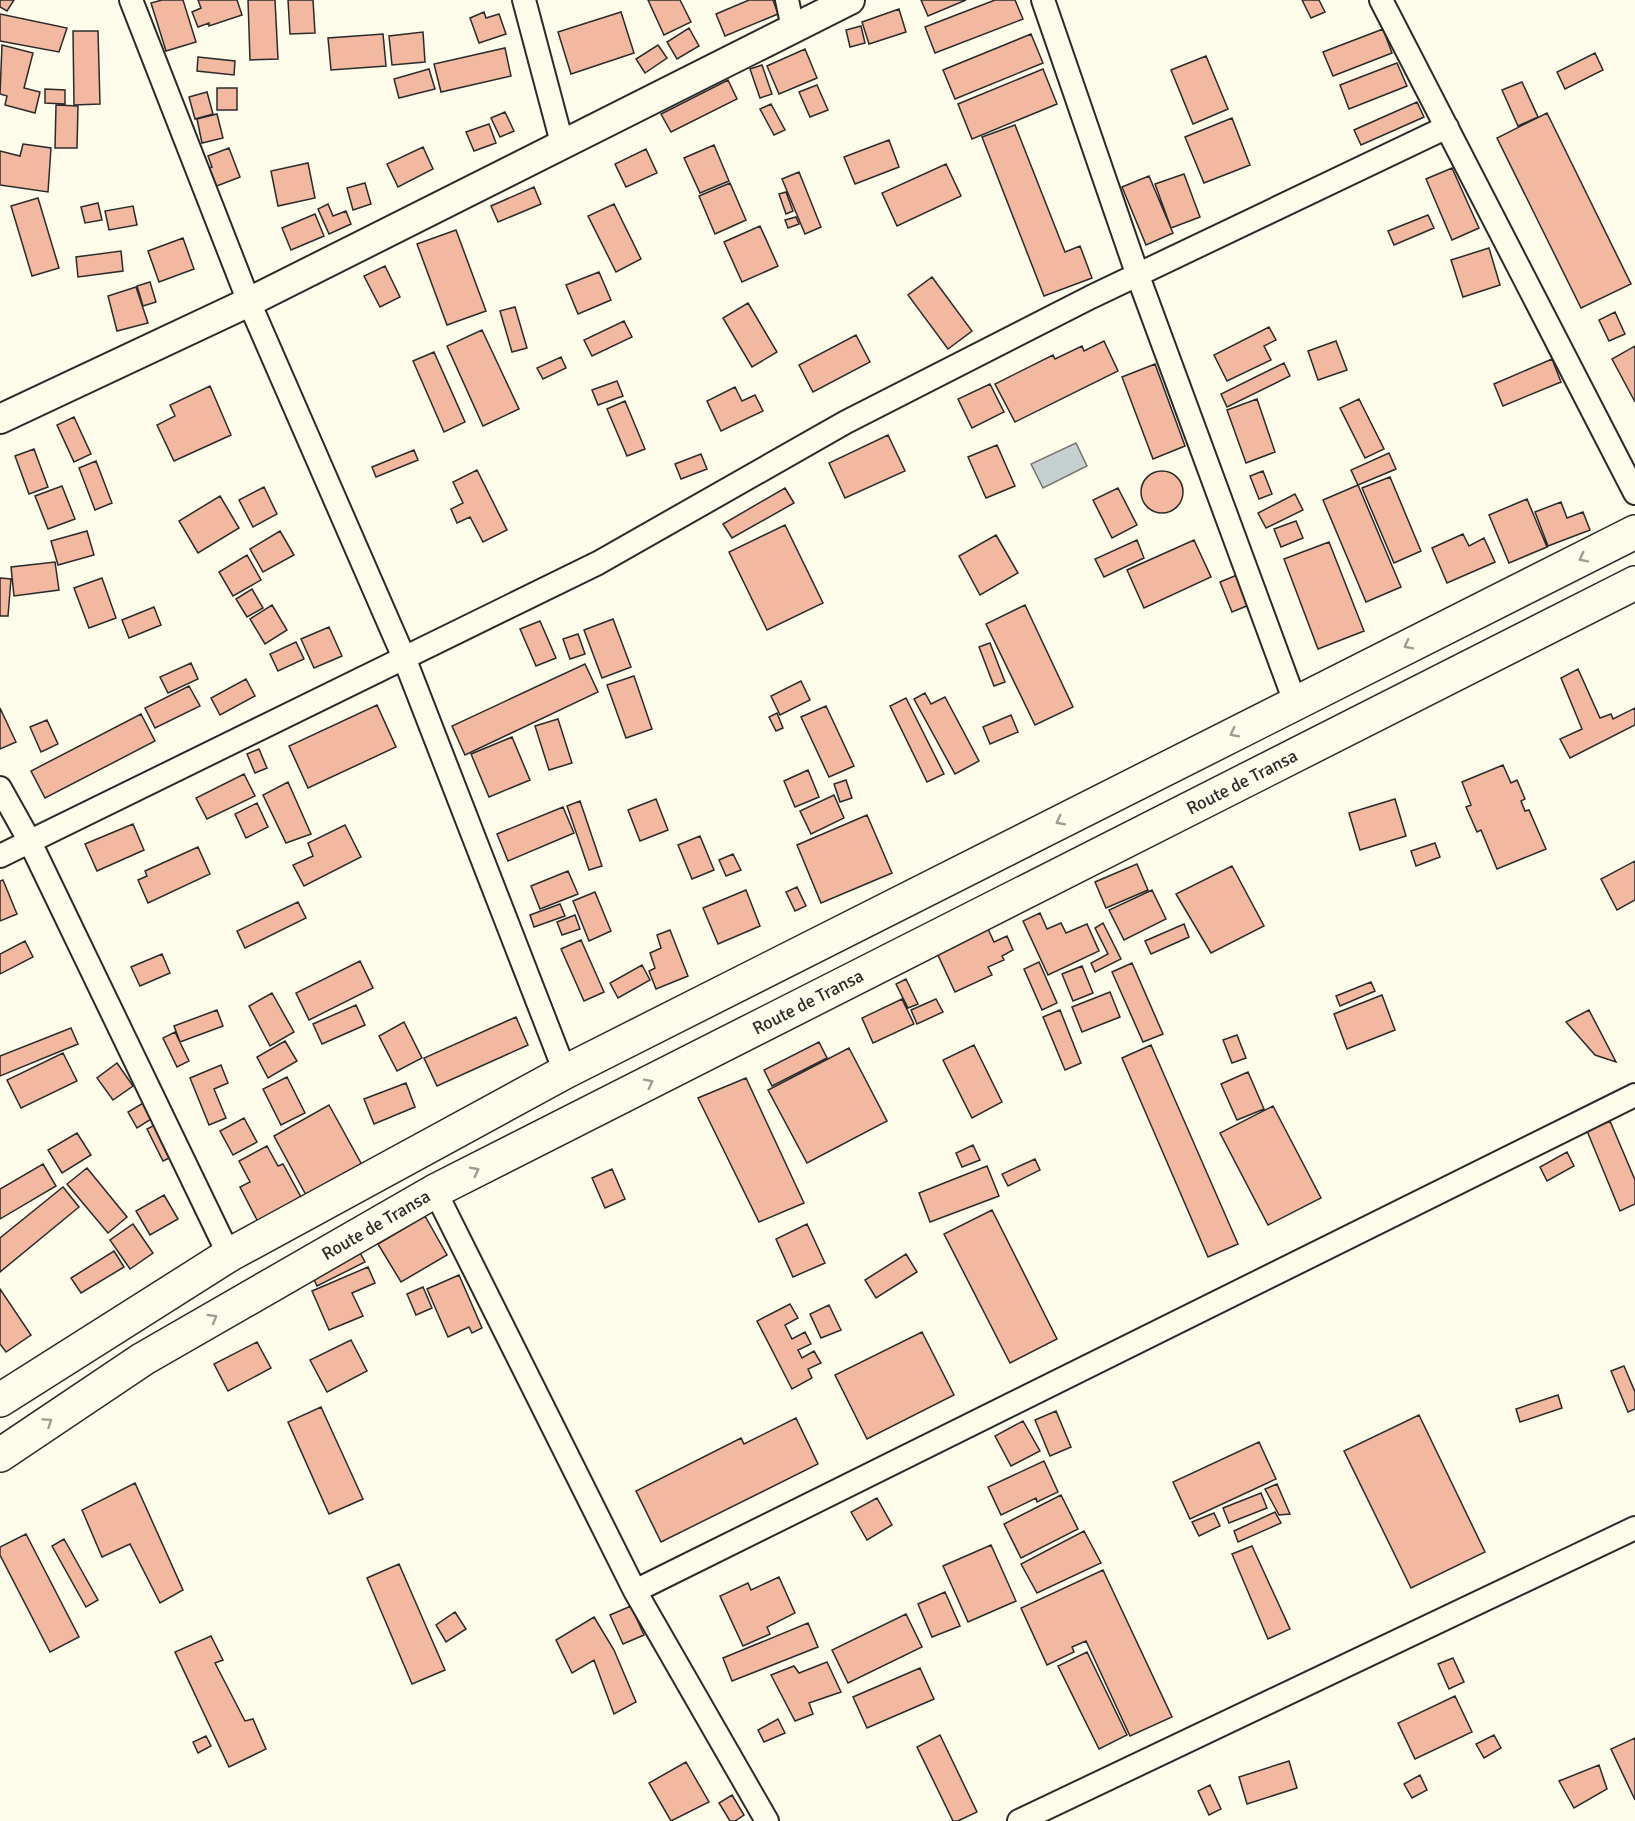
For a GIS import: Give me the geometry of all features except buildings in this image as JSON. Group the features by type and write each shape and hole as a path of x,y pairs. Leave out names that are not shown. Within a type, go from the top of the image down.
{"main road":[{"path":"0,1400 229,1255 565,1072 1635,532"},
{"name":"Route de Transa","path":"0,1455 142,1359 435,1191 1635,583"}],"street":[{"path":"131,0 249,302 405,660 565,1072"},
{"path":"524,0 562,143"},
{"path":"787,0 793,28"},
{"path":"0,419 249,302 850,0"},
{"path":"1043,0 1138,276 1295,702"},
{"path":"1381,0 1635,494"},
{"path":"0,855 405,660 598,563 846,422 1138,276 1447,127"},
{"path":"0,788 29,840 229,1255"},
{"path":"635,1591 1635,1095"},
{"path":"435,1191 635,1591 767,1821"},
{"path":"1019,1821 1635,1528"}],"shaded area":[{"path":"1076,443 1087,466 1043,488 1031,464"}]}
